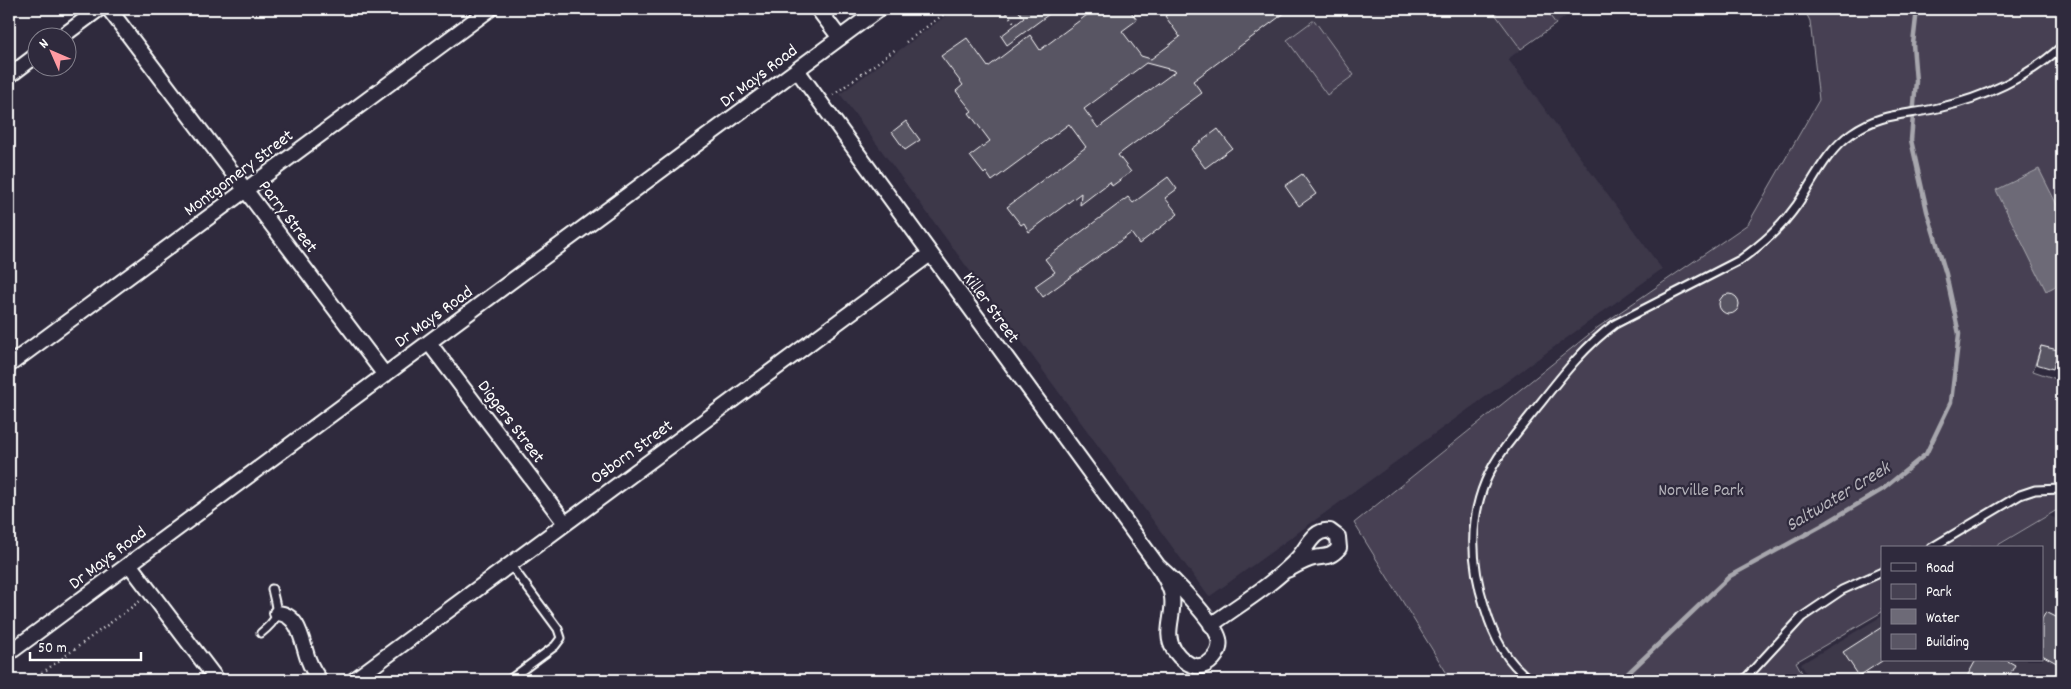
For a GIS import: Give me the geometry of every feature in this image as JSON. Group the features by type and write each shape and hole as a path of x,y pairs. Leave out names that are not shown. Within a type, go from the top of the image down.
{"street":[{"path":"73,28 99,9"},
{"name":"Parry Street","path":"109,9 385,375"},
{"name":"Montgomery Street","path":"9,365 490,9"},
{"path":"818,9 840,38"},
{"name":"Dr Mays Road","path":"9,653 879,9"},
{"path":"9,76 28,62"},
{"name":"Killer Street","path":"797,70 1158,566"},
{"name":"Osborn Street","path":"354,680 930,254"},
{"name":"Diggers Street","path":"429,343 565,523"},
{"path":"130,564 217,680"},
{"path":"1158,566 1180,586 1216,631 1220,642 1216,655 1200,666 1194,666 1182,660 1171,644 1169,631 1172,598 1169,586 1158,566"},
{"path":"1211,625 1287,570"},
{"path":"277,613 286,615 293,621 300,634 308,660 320,680"}],"lane":[{"path":"1531,680 1511,662 1494,636 1480,593 1473,557 1474,520 1478,503 1494,465 1504,449 1568,370 1600,335 1633,313 1740,260 1758,247 1784,221 1827,158 1851,133 1884,116 1922,111 1957,103 2013,81 2045,62 2062,46"},
{"path":"1934,546 2020,495 2035,490 2062,489"},
{"path":"509,680 555,646 561,638 558,629 510,564"},
{"path":"1744,680 1802,617 1842,590 1881,572"},
{"path":"261,634 272,624 277,613 272,588"}],"path":[{"path":"942,9 947,12"},
{"path":"906,42 951,9"},
{"path":"1004,9 1015,24"},
{"path":"827,99 896,49"},
{"path":"45,680 47,679 42,673 146,596"}],"shaded area":[{"path":"955,9 1576,9 1508,59 1662,269 1209,597 840,94"},
{"path":"2049,515 2062,522 2062,680 1810,680 1801,664 1881,617 1881,662 2044,662 2044,546 1999,546"}],"green space":[{"path":"1502,9 1545,9 1556,24 1521,49 1495,14"},
{"name":"Norville Park","path":"1804,9 2062,9 2062,352 2041,346 2033,371 2062,381 2062,507 1996,546 1881,546 1881,613 1796,662 1806,680 1451,680 1354,523 1597,328 1748,224 1819,100 1810,21"},
{"path":"1314,20 1354,75 1327,95 1287,40"}],"water":[{"path":"2039,169 2062,215 2062,283 2046,291 1996,190"}],"building":[{"path":"1017,9 1056,9 1007,45 1001,36 1024,18"},
{"path":"1095,9 1129,9 1137,20 1122,31 1141,56 1151,59 1180,37 1165,16 1175,9 1290,9 1193,81 1202,93 1118,155 1131,172 1112,186 1110,182 1080,205 1081,193 1029,232 1024,223 1021,225 1007,207 1086,147 1069,124 992,181 970,156 990,141 969,113 972,111 956,91 963,85 941,56 967,38 988,67 1030,35 1040,50","holes":["1146,63 1176,71 1098,128 1084,109"]},
{"path":"906,121 920,140 905,150 892,132"},
{"path":"1218,129 1232,148 1205,168 1191,149"},
{"path":"1302,174 1316,194 1299,206 1285,186"},
{"path":"1168,177 1177,189 1165,198 1178,214 1139,244 1131,233 1043,297 1035,286 1055,272 1045,259 1128,197 1133,203"},
{"path":"1729,294 1736,297 1739,304 1736,311 1729,314 1722,311 1719,304 1722,297"},
{"path":"2041,346 2058,350 2053,369 2036,364"},
{"path":"2046,612 2062,620 2062,666 2044,656 2044,616"},
{"path":"1881,628 1881,662 1859,676 1843,652"},
{"path":"1975,662 2010,662 2015,665 2007,680 1965,680"}],"waterway":[{"name":"Saltwater Creek","path":"1621,680 1730,576 1821,526 1883,489 1926,454 1951,402 1959,334 1946,274 1927,211 1911,140 1916,81 1913,44 1917,9"}]}
